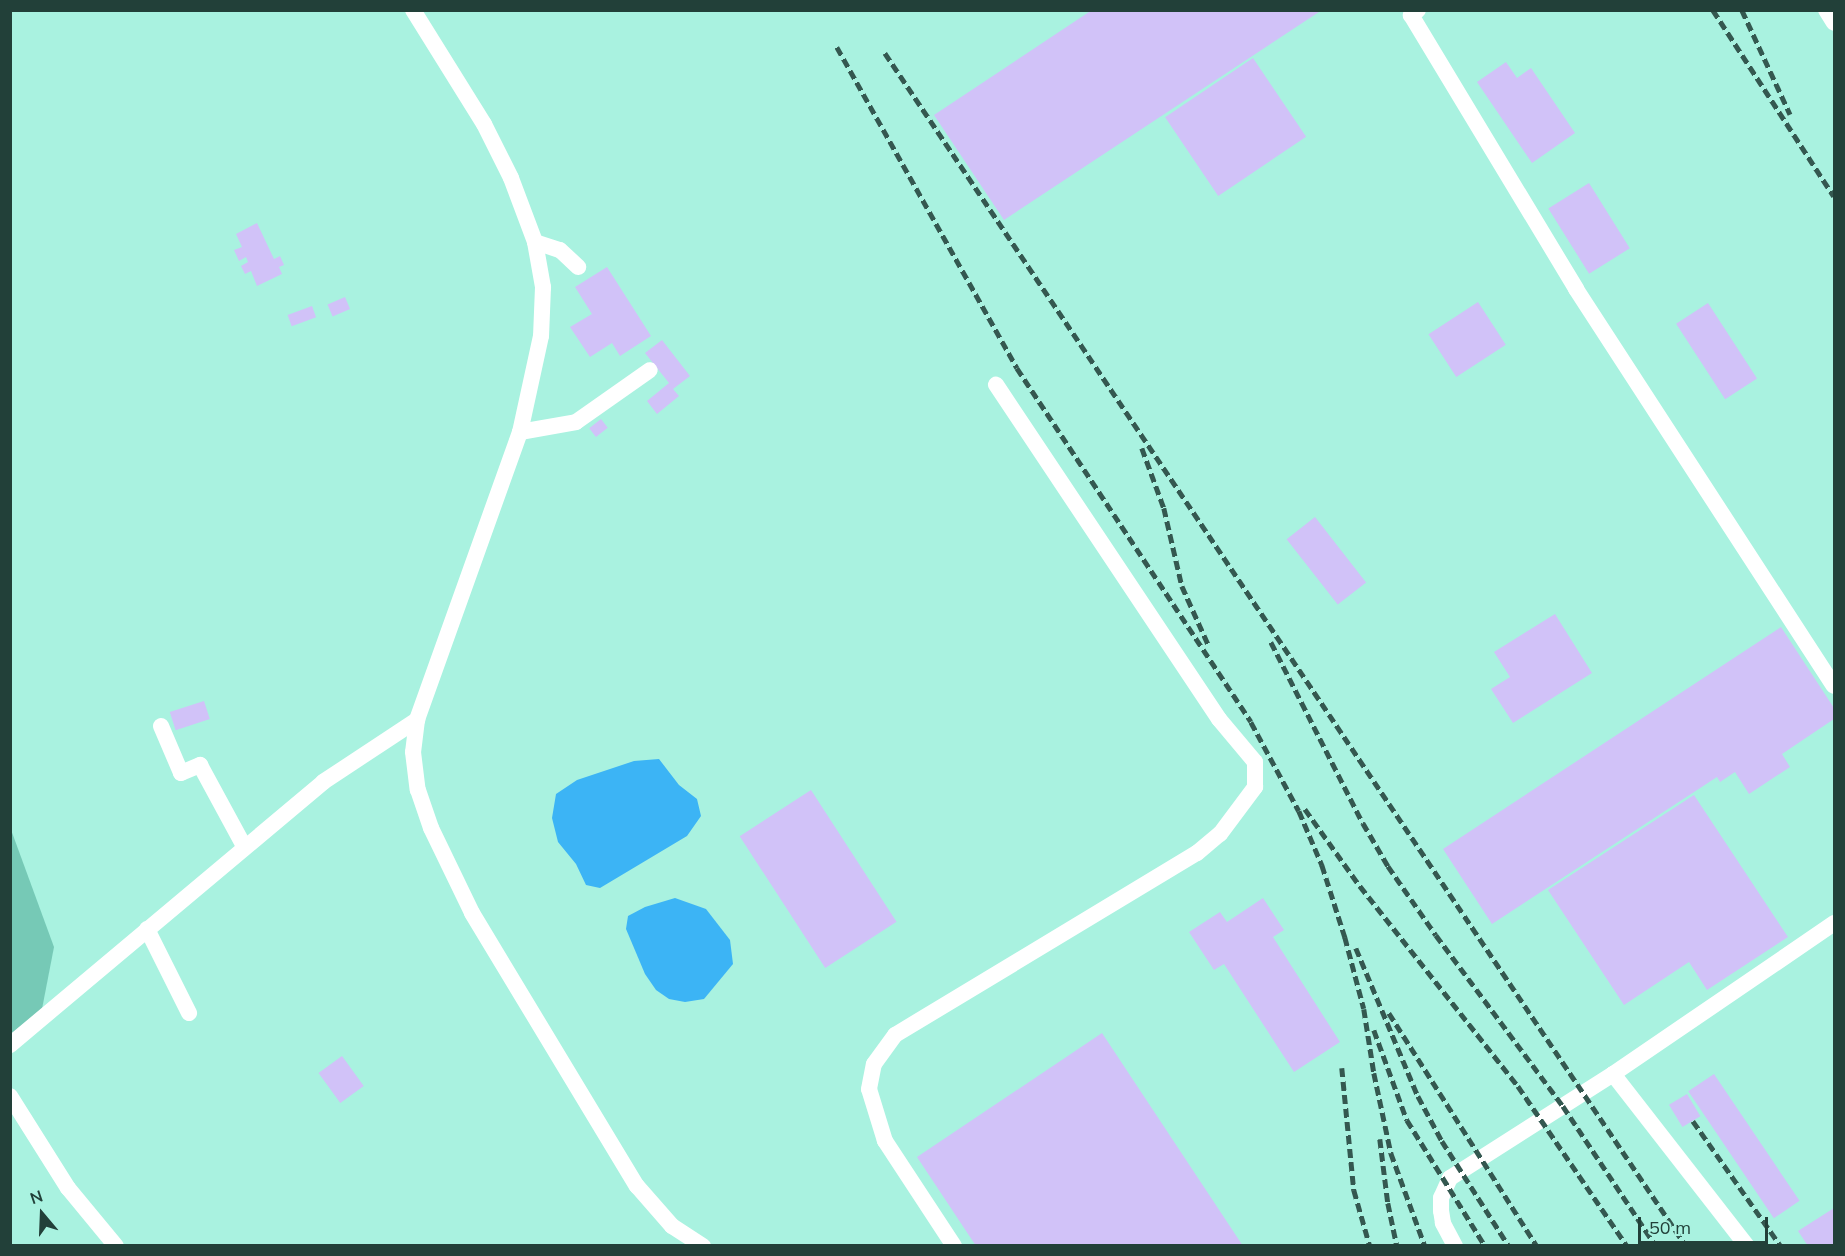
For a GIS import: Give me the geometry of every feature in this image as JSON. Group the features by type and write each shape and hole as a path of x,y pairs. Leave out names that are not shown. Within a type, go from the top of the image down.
{"street":[{"path":"413,10 484,124 511,178 535,242 543,287 541,336 533,381 520,432 417,720 413,753 418,790 431,828 472,913 636,1186 672,1226 703,1245"},
{"path":"1418,10 1411,15 1576,290 1834,686"},
{"path":"1826,10 1834,23"},
{"path":"535,242 560,250 578,267"},
{"path":"520,432 576,422 650,370"},
{"path":"954,1245 885,1141 869,1089 874,1064 895,1035 1197,853 1220,834 1255,787 1255,762 1219,719 996,385"},
{"path":"10,1045 244,846 322,783 417,720"},
{"path":"161,726 180,773 200,765 244,846"},
{"path":"1455,1245 1443,1223 1441,1211 1441,1198 1450,1178 1613,1074 1834,923"},
{"path":"147,929 189,1013"},
{"path":"1613,1074 1747,1245"},
{"path":"10,1096 68,1188 116,1245"}],"green space":[{"path":"10,827 54,947 42,1009 10,1035"}],"water":[{"path":"659,759 679,785 697,799 701,816 687,836 600,888 586,885 576,864 558,842 552,818 556,794 577,780 634,761"},
{"path":"675,898 706,909 730,940 733,964 704,999 685,1002 669,999 656,990 645,974 626,929 628,916 645,907"}],"building":[{"path":"1092,10 1322,10 1004,220 934,115"},
{"path":"1253,58 1306,137 1218,196 1165,117"},
{"path":"1506,62 1517,78 1531,68 1575,133 1532,163 1477,82"},
{"path":"1589,183 1630,248 1589,274 1548,208"},
{"path":"257,223 274,259 280,256 284,265 279,267 282,274 257,286 251,271 245,274 241,266 248,262 246,257 239,261 234,250 242,247 236,234"},
{"path":"607,267 651,336 620,356 612,343 590,357 570,327 592,314 575,287"},
{"path":"345,297 350,309 333,316 328,304"},
{"path":"1478,302 1506,345 1456,377 1429,334"},
{"path":"1708,303 1757,378 1725,399 1676,324"},
{"path":"312,306 316,317 292,326 288,315"},
{"path":"662,340 690,376 673,389 679,396 657,414 647,401 669,383 645,353"},
{"path":"601,419 608,428 596,437 589,428"},
{"path":"1315,517 1366,582 1338,605 1287,539"},
{"path":"1555,614 1592,673 1513,723 1491,689 1510,677 1494,652"},
{"path":"1781,627 1834,708 1834,719 1782,754 1790,767 1749,794 1735,772 1720,782 1717,777 1492,924 1443,849"},
{"path":"204,701 210,719 176,730 170,712"},
{"path":"811,790 897,922 825,968 740,836"},
{"path":"1694,795 1788,937 1707,990 1689,962 1624,1005 1548,890"},
{"path":"1263,898 1284,930 1273,937 1340,1042 1294,1072 1224,964 1214,970 1189,932 1220,912 1227,922"},
{"path":"1102,1033 1243,1246 976,1246 917,1157"},
{"path":"342,1056 364,1086 340,1103 319,1073"},
{"path":"1714,1074 1800,1201 1774,1218 1688,1091"},
{"path":"1687,1094 1700,1116 1682,1127 1669,1105"},
{"path":"1834,1208 1834,1246 1808,1246 1798,1231"}],"railway":[{"path":"1713,10 1834,196"},
{"path":"1742,10 1790,114"},
{"path":"837,47 1017,368 1251,722 1299,811 1322,865 1345,937 1364,1009 1374,1073 1391,1153 1425,1246"},
{"path":"885,53 1686,1246"},
{"path":"1142,448 1164,508 1182,586 1209,646"},
{"path":"1271,642 1363,823 1388,866 1436,935 1563,1106 1656,1246"},
{"path":"1305,809 1360,886 1518,1086 1627,1246"},
{"path":"1356,948 1418,1096 1442,1141 1509,1246"},
{"path":"1389,1013 1537,1246"},
{"path":"1374,1030 1407,1120 1485,1246"},
{"path":"1342,1068 1354,1190 1370,1246"},
{"path":"1693,1121 1781,1246"},
{"path":"1380,1139 1388,1203 1397,1246"}]}
